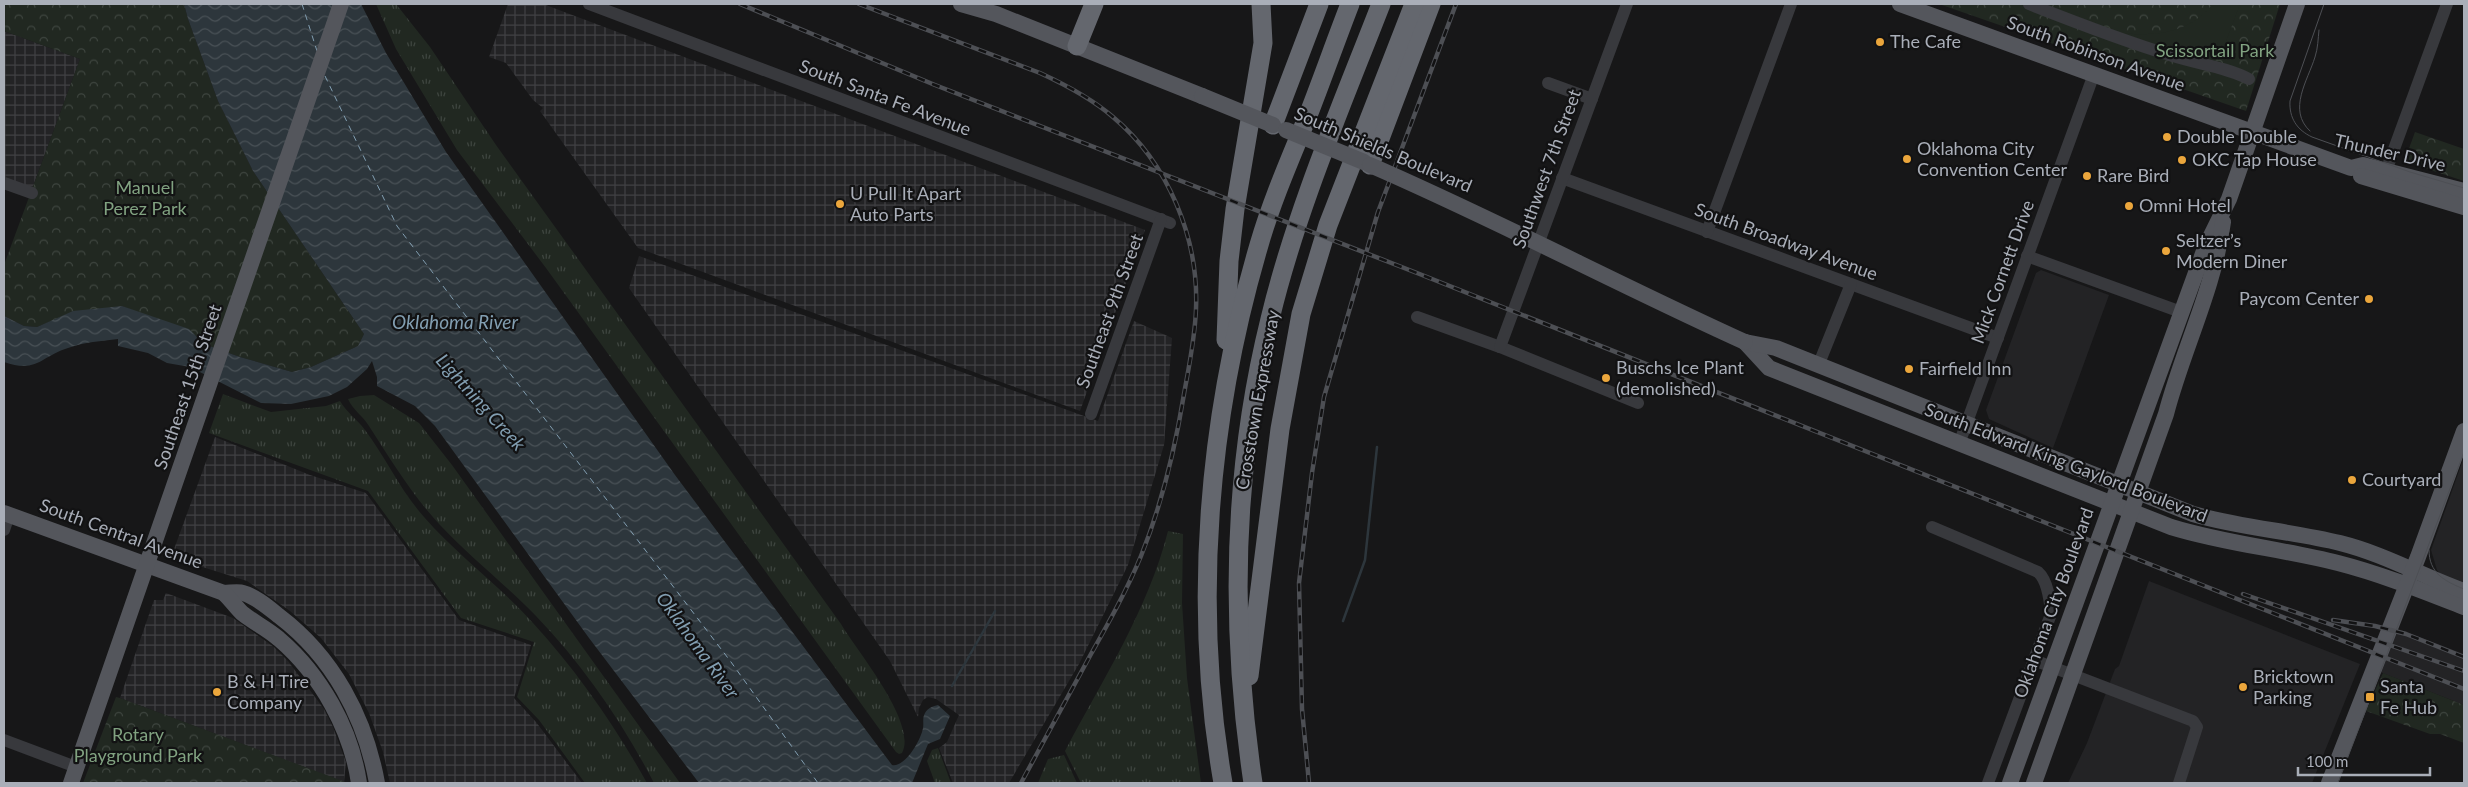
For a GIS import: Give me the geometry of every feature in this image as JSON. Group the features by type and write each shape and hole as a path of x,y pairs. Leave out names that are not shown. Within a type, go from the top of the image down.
{"highway":[{"path":"1077,46 1094,4"},
{"path":"1223,402 1229,261 1235,208 1263,43 1261,4"},
{"name":"Crosstown Expressway","path":"1223,783 1211,679 1208,576 1210,512 1223,402 1236,335 1259,244 1350,4"},
{"name":"Crosstown Expressway","path":"1253,783 1244,715 1237,603 1238,532 1244,462 1270,318 1295,234 1317,168 1381,4"},
{"path":"1244,715 1282,419 1301,314 1322,242 1414,4"},
{"path":"1367,164 1431,4"},
{"path":"1273,125 1316,12"}],"main road":[{"name":"Southeast 15th Street","path":"71,783 342,4"},
{"name":"South Shields Boulevard","path":"961,4 996,14"},
{"name":"South Shields Boulevard","path":"976,4 996,14 1367,164 1501,224 1668,307 1745,342 1776,348 1818,366"},
{"name":"South Robinson Avenue","path":"1900,4 2251,131"},
{"name":"Oklahoma City Boulevard","path":"2010,783 2205,248 2224,213 2251,131 2297,4"},
{"name":"Thunder Drive","path":"2251,131 2355,172 2464,207"},
{"name":"Thunder Drive","path":"2355,172 2362,165 2464,191"},
{"name":"Oklahoma City Boulevard","path":"2034,783 2132,511 2166,414 2176,374 2212,276 2219,252 2224,213"},
{"name":"South Shields Boulevard","path":"1745,342 1769,368 1829,393"},
{"name":"South Edward King Gaylord Boulevard","path":"1818,366 2138,493 2215,520 2341,543 2399,562 2413,570 2464,591"},
{"path":"1818,366 1829,393"},
{"name":"South Edward King Gaylord Boulevard","path":"1829,393 2112,504 2206,538 2320,558 2363,569 2464,607"},
{"path":"2329,783 2413,570 2464,431"},
{"name":"South Central Avenue","path":"5,519 147,565 224,593 243,593 271,610 308,642 324,660 354,708 368,746 377,783"},
{"name":"South Central Avenue","path":"224,593 243,613 268,630 290,649 319,684 334,709 346,736 359,783"}],"street":[{"name":"South Santa Fe Avenue","path":"589,4 1000,161 1165,221"},
{"name":"Southwest 7th Street","path":"1500,346 1627,4"},
{"path":"1707,232 1791,4"},
{"path":"2029,4 2104,34 2181,59 2236,72 2249,80"},
{"path":"2386,171 2447,4"},
{"name":"Mick Cornett Drive","path":"1959,444 2094,74"},
{"path":"1548,83 1592,99"},
{"name":"South Broadway Avenue","path":"1562,178 1998,338"},
{"path":"4,183 32,193"},
{"name":"Southeast 9th Street","path":"1091,414 1165,221"},
{"path":"2027,256 2181,312"},
{"path":"1818,366 1851,284"},
{"path":"1417,317 1500,346 1638,403"},
{"path":"1932,527 2038,572 2044,580 2051,614 1988,783"},
{"path":"2034,660 2182,715 2196,724 2196,736 2179,783"},
{"path":"4,740 76,767"}],"shaded area":[{"name":"U Pull It Apart Auto Parts","path":"508,4 543,4 1145,230 1080,411 638,248 540,111 543,108 533,100 506,63 489,57"},
{"path":"4,31 80,59 32,189 4,178"},
{"path":"639,256 1098,421 1134,321 1172,338 1164,445 1128,565 1079,664 1009,783 953,783 939,748 947,742 959,715 936,699 928,697 923,700 919,708 918,717 890,661 629,288"},
{"path":"2041,270 2109,295 2053,448 1989,419 1986,410 2036,273"},
{"path":"215,437 310,475 366,493 459,620 531,645 514,698 536,722 582,783 390,783 383,752 369,713 349,674 321,638 290,611 247,581 196,565 173,552"},
{"path":"2464,457 2464,586 2442,576 2437,570 2431,550"},
{"name":"Bricktown Parking","path":"2149,581 2360,664 2312,783 2068,783 2087,743 2115,669 2119,666"},
{"name":"B & H Tire Company","path":"166,593 233,618 274,647 288,661 324,709 333,727 346,762 344,782 120,698 154,600 163,600"},
{"path":"2393,627 2464,654 2464,705 2375,670"}],"green space":[{"name":"Manuel Perez Park","path":"4,4 184,4 218,101 253,171 364,334 358,346 311,367 292,372 204,344 192,334 122,306 61,317 37,327 24,326 4,316 4,265 80,59 4,31"},
{"path":"376,4 396,4 430,47 496,145 841,624 894,706 905,740 902,753 896,752 546,268 457,150 396,49"},
{"name":"Scissortail Park","path":"1939,4 2280,4 2246,111"},
{"path":"2213,4 2240,4 2219,60 2121,37 2123,33 2161,33 2184,27 2194,21"},
{"path":"2415,132 2464,149 2464,181 2409,163 2407,154"},
{"path":"223,394 271,412 326,406 340,401 365,430 415,507 450,544 520,609 565,660 622,741 647,783 585,783 539,720 517,697 534,642 461,618 368,491 209,433"},
{"path":"374,395 419,423 452,465 680,783 654,783 629,738 601,695 570,654 536,616 451,537 420,502 367,422 348,399"},
{"path":"1168,531 1183,534 1182,603 1187,678 1201,783 1081,783 1065,751 1137,616 1149,589"},
{"path":"2383,673 2464,705 2464,743 2440,734 2430,734 2366,711"},
{"name":"Rotary Playground Park","path":"116,697 120,698 348,783 83,783"},
{"path":"938,748 951,783 935,783 927,761 932,750"},
{"path":"1064,755 1077,783 1038,783 1048,759"}],"water":[{"name":"Oklahoma River","path":"184,4 361,4 386,53 446,152 675,475 892,765 902,762 916,746 922,733 924,715 928,710 938,705 950,716 940,739 928,744 912,783 699,783 589,638 435,426 415,406 377,386 377,377 372,361 367,369 347,387 329,396 291,404 261,403 190,367 167,363 148,353 118,346 118,339 74,346 59,351 32,365 24,366 4,362 4,316 24,326 37,327 73,311 122,306 189,329 204,344 292,372 311,367 358,346 364,334 253,171 218,101"}],"waterway":[{"path":"1343,621 1365,560 1377,447"},
{"path":"952,686 995,611"}],"ferry route":[{"path":"302,4 317,51"},
{"path":"325,76 397,226 731,662 818,783"}],"tram line":[{"path":"2324,4 2290,101 2291,113 2298,127 2312,137 2410,172 2464,188"},
{"path":"2310,131 2303,123 2300,114 2300,104 2304,85 2316,54 2319,30"},
{"path":"2338,783 2464,452"},
{"path":"2429,550 2432,565 2439,575 2450,583 2464,589"}],"railway":[{"path":"740,4 935,85 1417,273 2464,689"},
{"path":"859,4 1040,73 1078,92 1105,110 1150,156 1164,179 1186,229 1192,256 1196,282 1193,341 1176,435 1167,476 1155,516 1141,556 1124,594 1021,783"},
{"path":"1309,783 1302,709 1299,583 1312,473 1324,397 1378,212 1456,4"},
{"path":"2243,594 2464,671"},
{"path":"2333,620 2375,626 2406,634 2464,657"}],"place":[{"name":"The Cafe","path":"1880,42"},
{"name":"Double Double","path":"2167,137"},
{"name":"Oklahoma City Convention Center","path":"1907,159"},
{"name":"OKC Tap House","path":"2182,160"},
{"name":"Rare Bird","path":"2087,176"},
{"name":"U Pull It Apart Auto Parts","path":"840,204"},
{"name":"Omni Hotel","path":"2129,206"},
{"name":"Seltzer’s Modern Diner","path":"2166,251"},
{"name":"Paycom Center","path":"2369,299"},
{"name":"Fairfield Inn","path":"1909,369"},
{"name":"Buschs Ice Plant (demolished)","path":"1606,378"},
{"name":"Courtyard","path":"2352,480"},
{"name":"Bricktown Parking","path":"2243,687"},
{"name":"B & H Tire Company","path":"217,692"},
{"name":"Santa Fe Hub","path":"2370,697"}],"water label":[{"name":"Lightning Creek","path":"481,402"}]}
